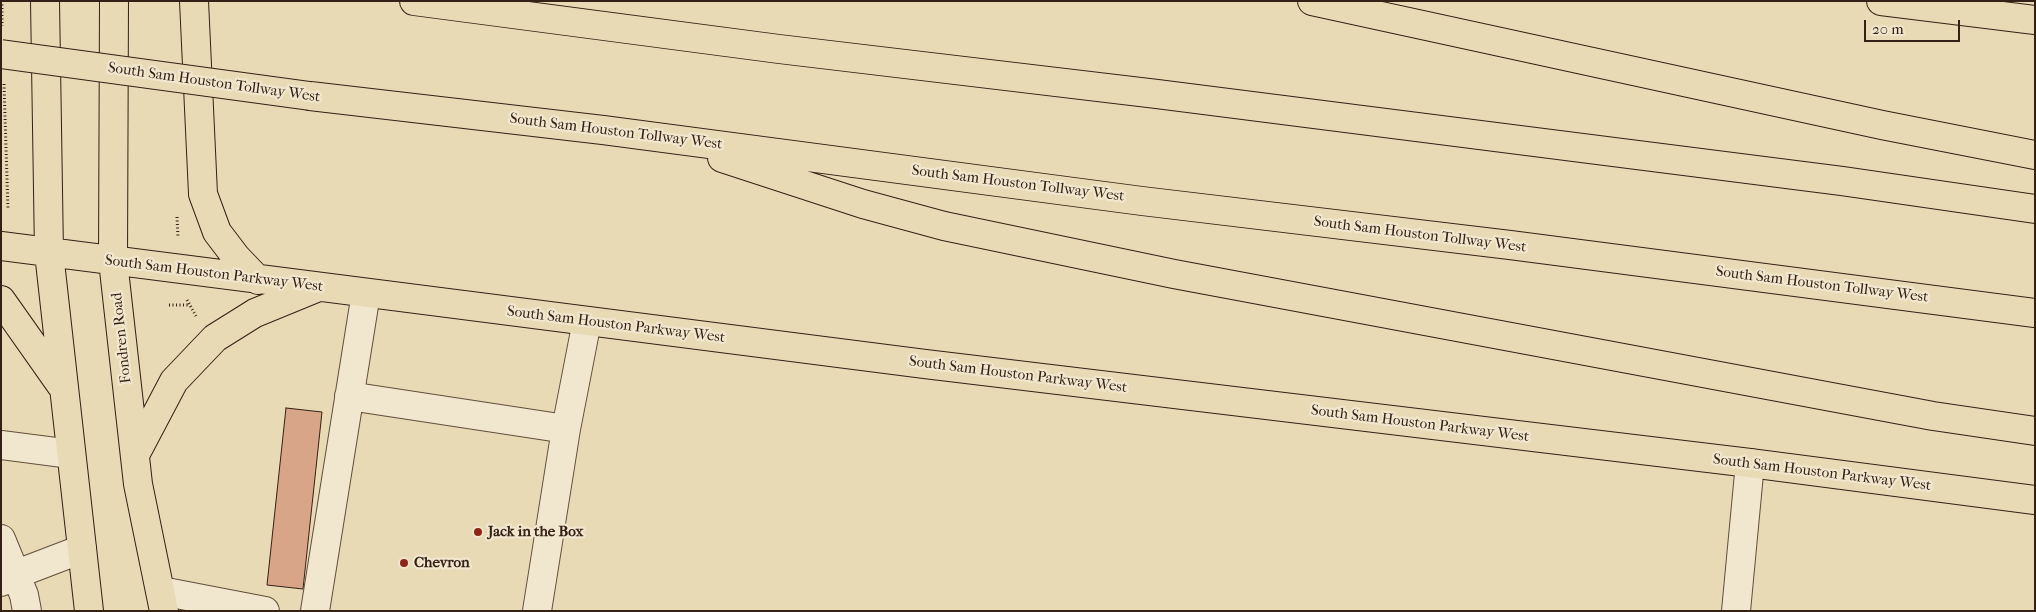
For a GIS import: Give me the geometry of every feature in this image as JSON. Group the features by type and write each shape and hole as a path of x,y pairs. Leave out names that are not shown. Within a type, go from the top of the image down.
{"main road":[{"path":"45,1 49,253 89,611"},
{"name":"Fondren Road","path":"114,1 113,262 138,484 162,601"},
{"path":"194,1 204,194 216,232 236,258 258,280"},
{"path":"414,1 779,49 1157,94 1842,181 2035,209"},
{"path":"1312,1 1882,125 2035,155"},
{"path":"1881,1 2035,20"},
{"name":"South Sam Houston Tollway West","path":"3,55 310,96 603,130 1142,201 1510,245 2035,313"},
{"path":"603,130 724,159 863,204 944,226 1184,276 1923,414 2035,431"},
{"name":"South Sam Houston Parkway West","path":"1,246 113,262 1307,411 1750,463 2035,500"},
{"path":"135,455 174,381 215,338 254,313 317,287"},
{"path":"1,300 64,389"}],"street":[{"path":"315,611 366,293"},
{"path":"538,611 566,429 587,321"},
{"path":"349,396 566,429"},
{"path":"1,445 71,454"},
{"path":"1736,611 1750,463"},
{"path":"1,539 8,578 24,595 27,611"},
{"path":"8,578 82,549"},
{"path":"162,601 255,610"}],"path":[{"path":"2,1 8,210"},
{"path":"168,305 188,304"}],"building":[{"path":"286,408 322,412 303,589 267,585"}],"place":[{"name":"Jack in the Box","path":"478,532"},
{"name":"Chevron","path":"404,563"}]}
